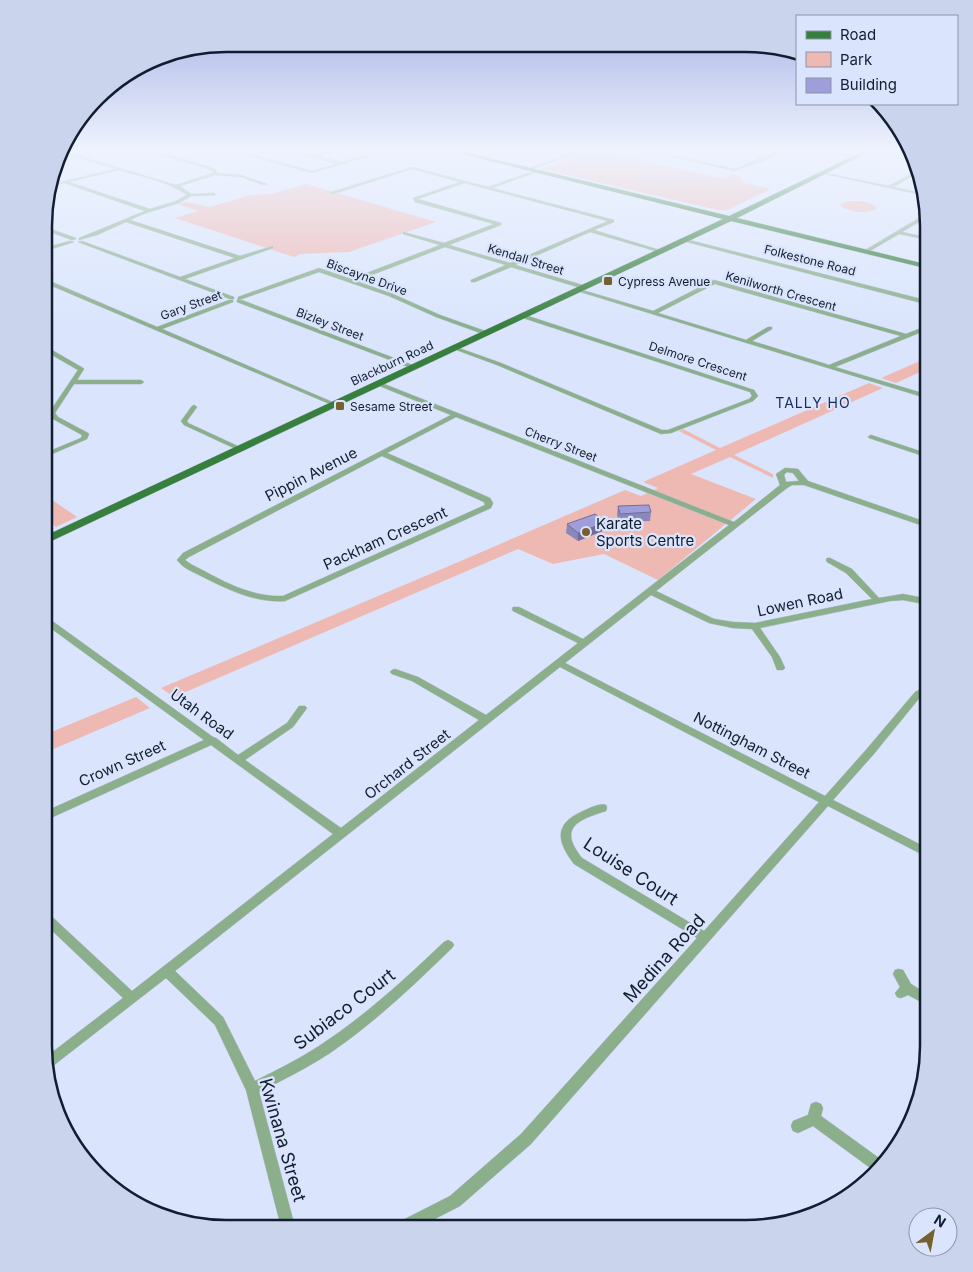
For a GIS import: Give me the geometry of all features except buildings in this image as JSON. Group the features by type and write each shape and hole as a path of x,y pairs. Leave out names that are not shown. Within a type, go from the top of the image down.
{"main road":[{"path":"687,208 920,264"},
{"name":"Blackburn Road","path":"52,537 750,208"},
{"path":"702,212 745,210 745,218 754,224"},
{"path":"712,214 717,221 714,226"},
{"path":"714,226 735,223 754,224"}],"street":[{"path":"145,208 150,210"},
{"path":"52,248 77,241 156,208"},
{"path":"351,281 499,224 443,208"},
{"path":"473,281 612,222 562,208"},
{"path":"866,251 920,219"},
{"path":"126,220 240,258"},
{"path":"52,231 232,300 240,299"},
{"path":"591,232 661,251"},
{"path":"898,232 920,237"},
{"name":"Kendall Street","path":"405,233 512,264 581,288"},
{"name":"Folkestone Road","path":"685,240 920,301"},
{"path":"179,279 271,247"},
{"name":"Biscayne Drive","path":"240,299 319,270 486,333"},
{"name":"Kenilworth Crescent","path":"654,313 714,282 906,336"},
{"path":"52,284 334,404"},
{"path":"581,288 654,313 920,394"},
{"name":"Bizley Street","path":"240,299 412,368"},
{"name":"Gary Street","path":"158,328 232,300"},
{"name":"Delmore Crescent","path":"454,348 499,364 661,432 669,432 751,400 755,396 752,391 522,316"},
{"path":"748,341 770,328"},
{"path":"831,366 920,331"},
{"path":"52,352 80,366 81,369 52,413 55,418 86,434 84,439 52,452"},
{"path":"72,382 141,382"},
{"name":"Cherry Street","path":"379,384 735,525"},
{"path":"194,407 184,421 186,424 240,449"},
{"name":"Pippin Avenue","path":"181,560 186,555 455,415"},
{"path":"871,437 920,453"},
{"name":"Packham Crescent","path":"181,560 184,564 254,597 285,598 488,506 487,500 382,453"},
{"name":"Orchard Street","path":"53,1060 561,664 784,486 780,474 785,470 795,471 805,483"},
{"path":"784,486 791,483 805,483 920,523"},
{"path":"830,560 848,571 877,600"},
{"name":"Lowen Road","path":"651,592 712,620 733,625 755,626 877,600 903,597 920,600"},
{"path":"516,609 585,643"},
{"name":"Utah Road","path":"52,626 341,834"},
{"path":"755,626 776,657 780,668"},
{"name":"Nottingham Street","path":"561,664 920,849"},
{"path":"395,672 415,679 487,720"},
{"name":"Medina Road","path":"418,1220 455,1201 526,1139 706,938 920,693"},
{"path":"239,759 290,725 302,708"},
{"name":"Crown Street","path":"52,812 213,740"},
{"name":"Louise Court","path":"602,808 583,814 572,821 564,832 564,841 569,851 578,861 706,938"},
{"path":"52,923 132,998"},
{"name":"Subiaco Court","path":"252,1089 306,1061 366,1019 405,987 448,945"},
{"name":"Kwinana Street","path":"167,971 219,1021 252,1089 286,1220"},
{"path":"900,974 904,991 920,997"},
{"path":"798,1126 815,1113 875,1162"}],"green space":[{"path":"190,208 389,208 436,222 349,252 301,254 294,257 175,218 198,211"},
{"path":"711,208 730,208 727,210"},
{"path":"846,208 877,209 868,212"},
{"path":"920,361 920,372 896,383 881,378"},
{"path":"869,383 883,388 734,455 773,474 773,478 730,457 691,474 756,499 658,580 604,554 553,564 518,549 174,697 161,688 625,490 641,496 658,488 643,482 716,450 679,431 683,429 720,448"},
{"path":"52,500 77,517 56,527 52,524"},
{"path":"136,697 150,708 52,750 52,732"}],"place":[{"name":"Cypress Avenue","path":"608,281"},
{"name":"Sesame Street","path":"340,406"},
{"name":"Karate Sports Centre","path":"586,532"}],"district":[{"name":"TALLY HO","path":"813,402"}]}
